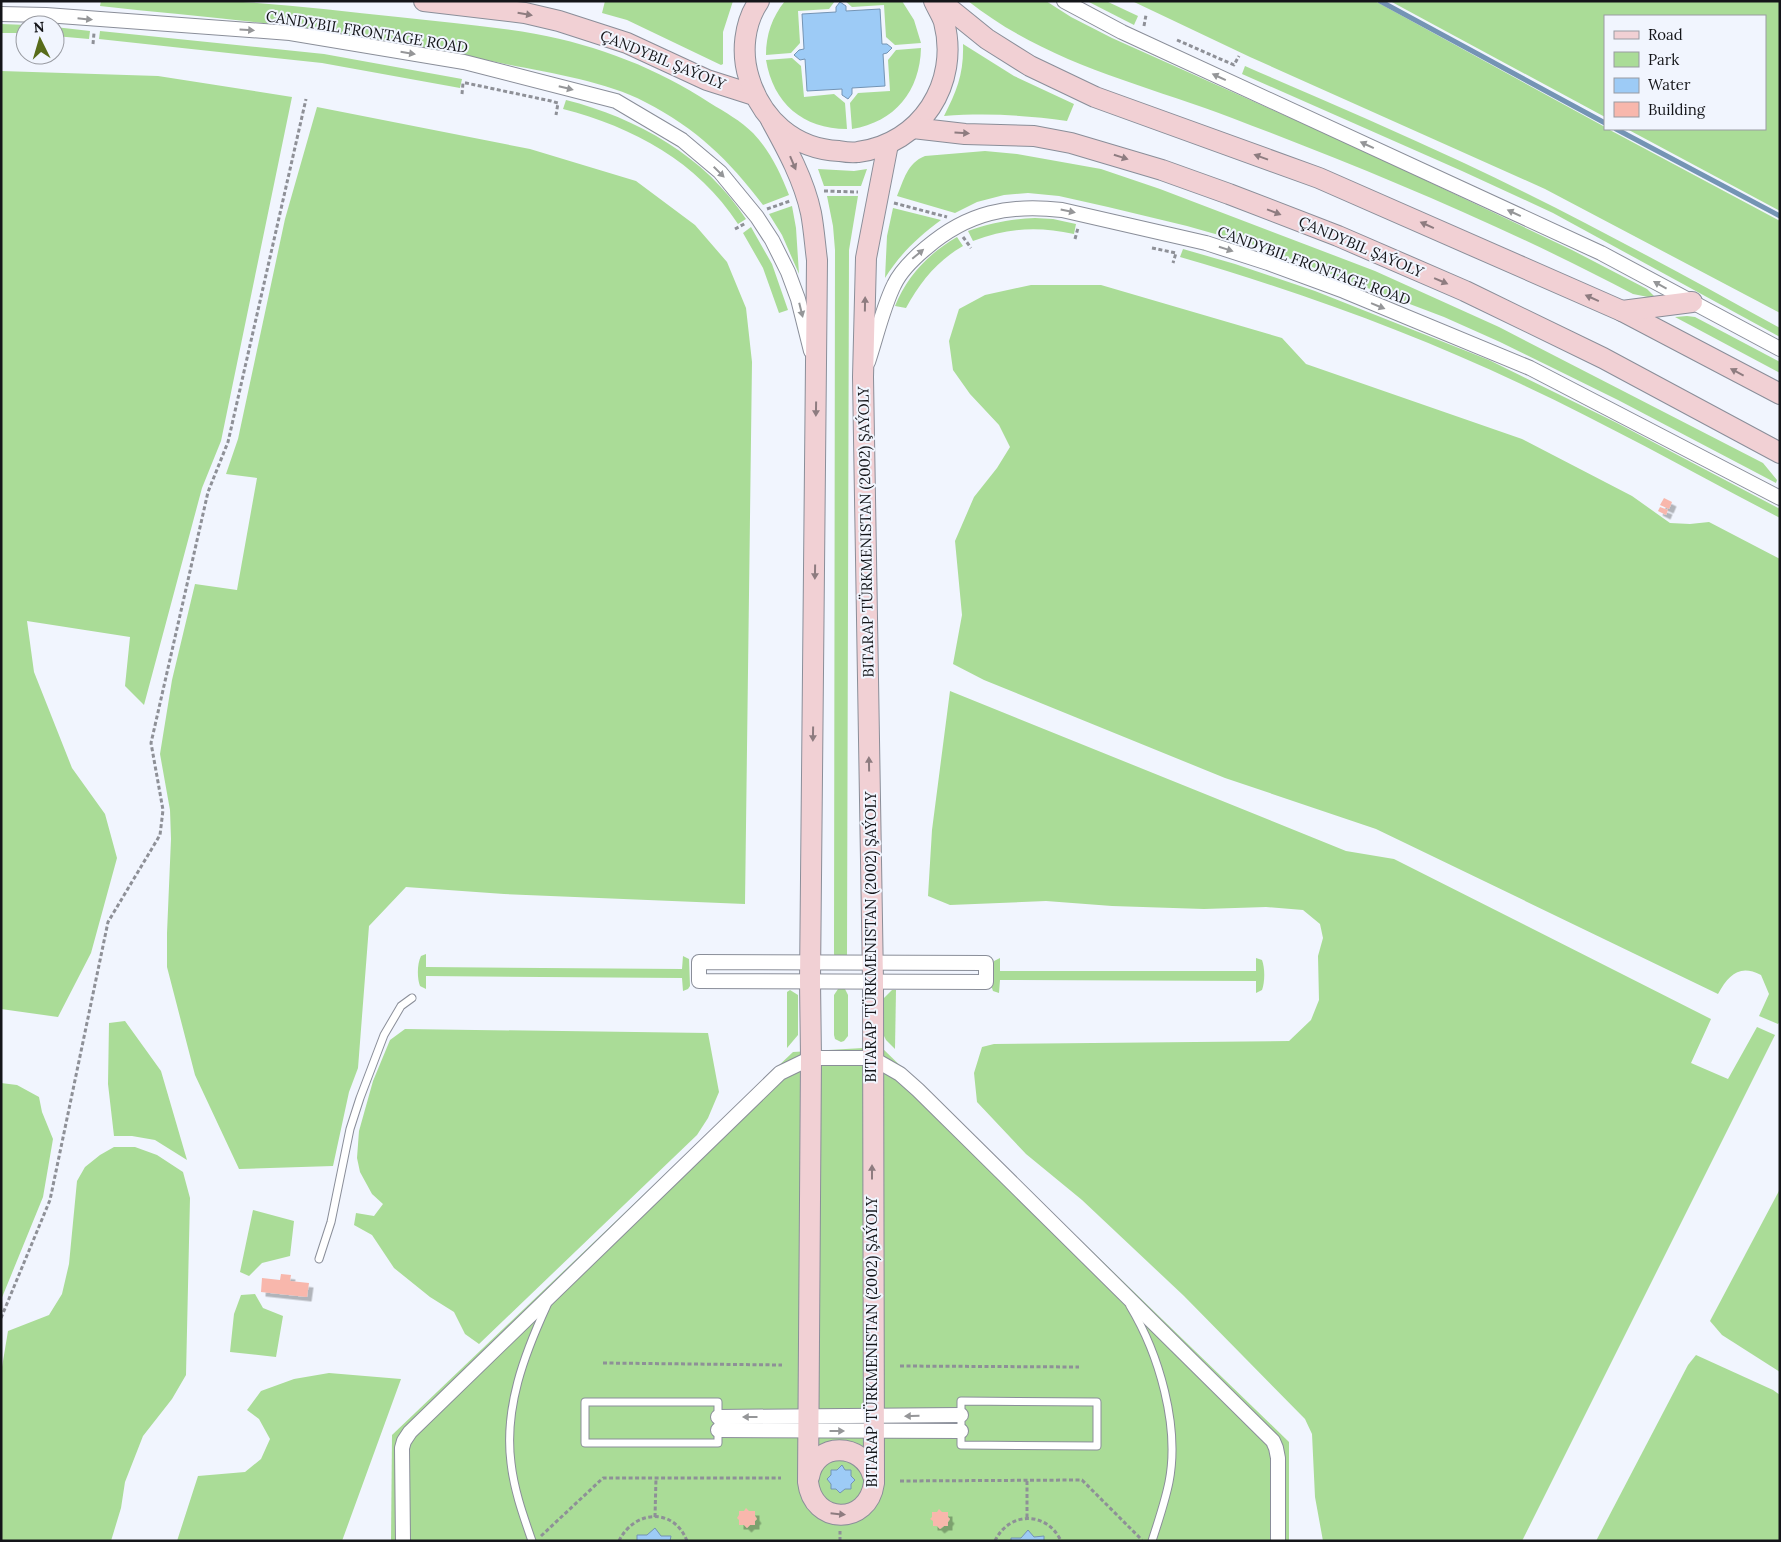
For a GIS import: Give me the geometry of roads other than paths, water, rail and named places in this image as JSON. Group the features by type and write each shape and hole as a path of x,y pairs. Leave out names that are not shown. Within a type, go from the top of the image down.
{"street":[{"name":"ÇANDYBIL ŞAÝOLY","path":"424,1 525,13 559,21 627,43 708,80 754,95"},
{"path":"759,1 754,8 745,36 745,66 754,95 771,120 795,139 825,151 857,152 888,144 913,128 933,105 945,78 948,49 944,21 934,1"},
{"path":"940,1 987,39 1030,66 1095,97 1319,178 1622,311 1780,394"},
{"path":"1064,1 1122,32 1601,253 1780,349"},
{"name":"CANDYBIL FRONTAGE ROAD","path":"1,14 46,15 290,33 464,62 616,101 682,140"},
{"name":"BITARAP TÜRKMENISTAN (2002) ŞAÝOLY","path":"771,120 792,159 811,213 817,260 808,1482 812,1498 818,1505 824,1510 840,1515 857,1511 864,1506 873,1491 874,1483 872,1424 872,972 863,377 866,258 888,144"},
{"name":"ÇANDYBIL ŞAÝOLY","path":"913,128 965,134 1034,136 1071,143 1162,170 1229,194 1338,236 1465,291 1603,358 1772,449"},
{"name":"BITARAP TÜRKMENISTAN (2002) ŞAÝOLY","path":"682,140 720,172 757,217 772,240 788,272 798,299 817,376"},
{"name":"CANDYBIL FRONTAGE ROAD","path":"863,377 894,284 910,261 924,249 956,226 998,210 1018,208 1062,210 1206,243 1268,263 1344,292 1530,368 1780,498"},
{"path":"1622,311 1692,302"},
{"path":"1772,449 1780,464"},
{"path":"811,972 699,962 699,981 811,972 872,972 986,964 986,982 872,972"},
{"path":"402,1541 401,1458 404,1440 410,1432 780,1073 811,1058 872,1058 900,1074 918,1090 1272,1441 1278,1458 1278,1541"},
{"path":"872,1424 961,1415"},
{"path":"718,1423 872,1424 961,1431"},
{"path":"808,1482 813,1466 818,1459 825,1454 842,1450 858,1454 865,1460 873,1474 874,1483"}],"lane":[{"path":"319,1259 331,1222 350,1129 360,1098 384,1035 401,1006 412,998"},
{"path":"1119,1289 1142,1326 1155,1358 1170,1418 1169,1481 1152,1541"},
{"path":"532,1541 517,1498 511,1463 510,1440 518,1379 528,1346 550,1297"},
{"path":"961,1401 1097,1402 1097,1446 961,1445 961,1431 961,1401"},
{"path":"585,1402 718,1402 718,1423 718,1443 585,1443 585,1402"}],"water":[{"path":"840,2 846,6 846,11 880,9 882,44 887,44 892,48 883,54 885,86 852,88 852,94 848,99 842,95 842,89 807,91 805,59 800,60 794,55 799,50 804,49 802,14 836,12 836,7"},
{"path":"842,1465 845,1470 851,1470 851,1476 855,1480 851,1484 851,1489 845,1489 840,1493 836,1489 831,1489 831,1484 827,1479 831,1475 831,1470 837,1470"},
{"path":"655,1528 661,1536 671,1536 670,1541 637,1541 637,1535 647,1535"},
{"path":"1028,1530 1034,1537 1044,1536 1044,1541 1011,1541 1011,1538 1021,1538"}],"waterway":[{"path":"1380,1 1604,122"},
{"path":"1618,130 1780,216"}]}
